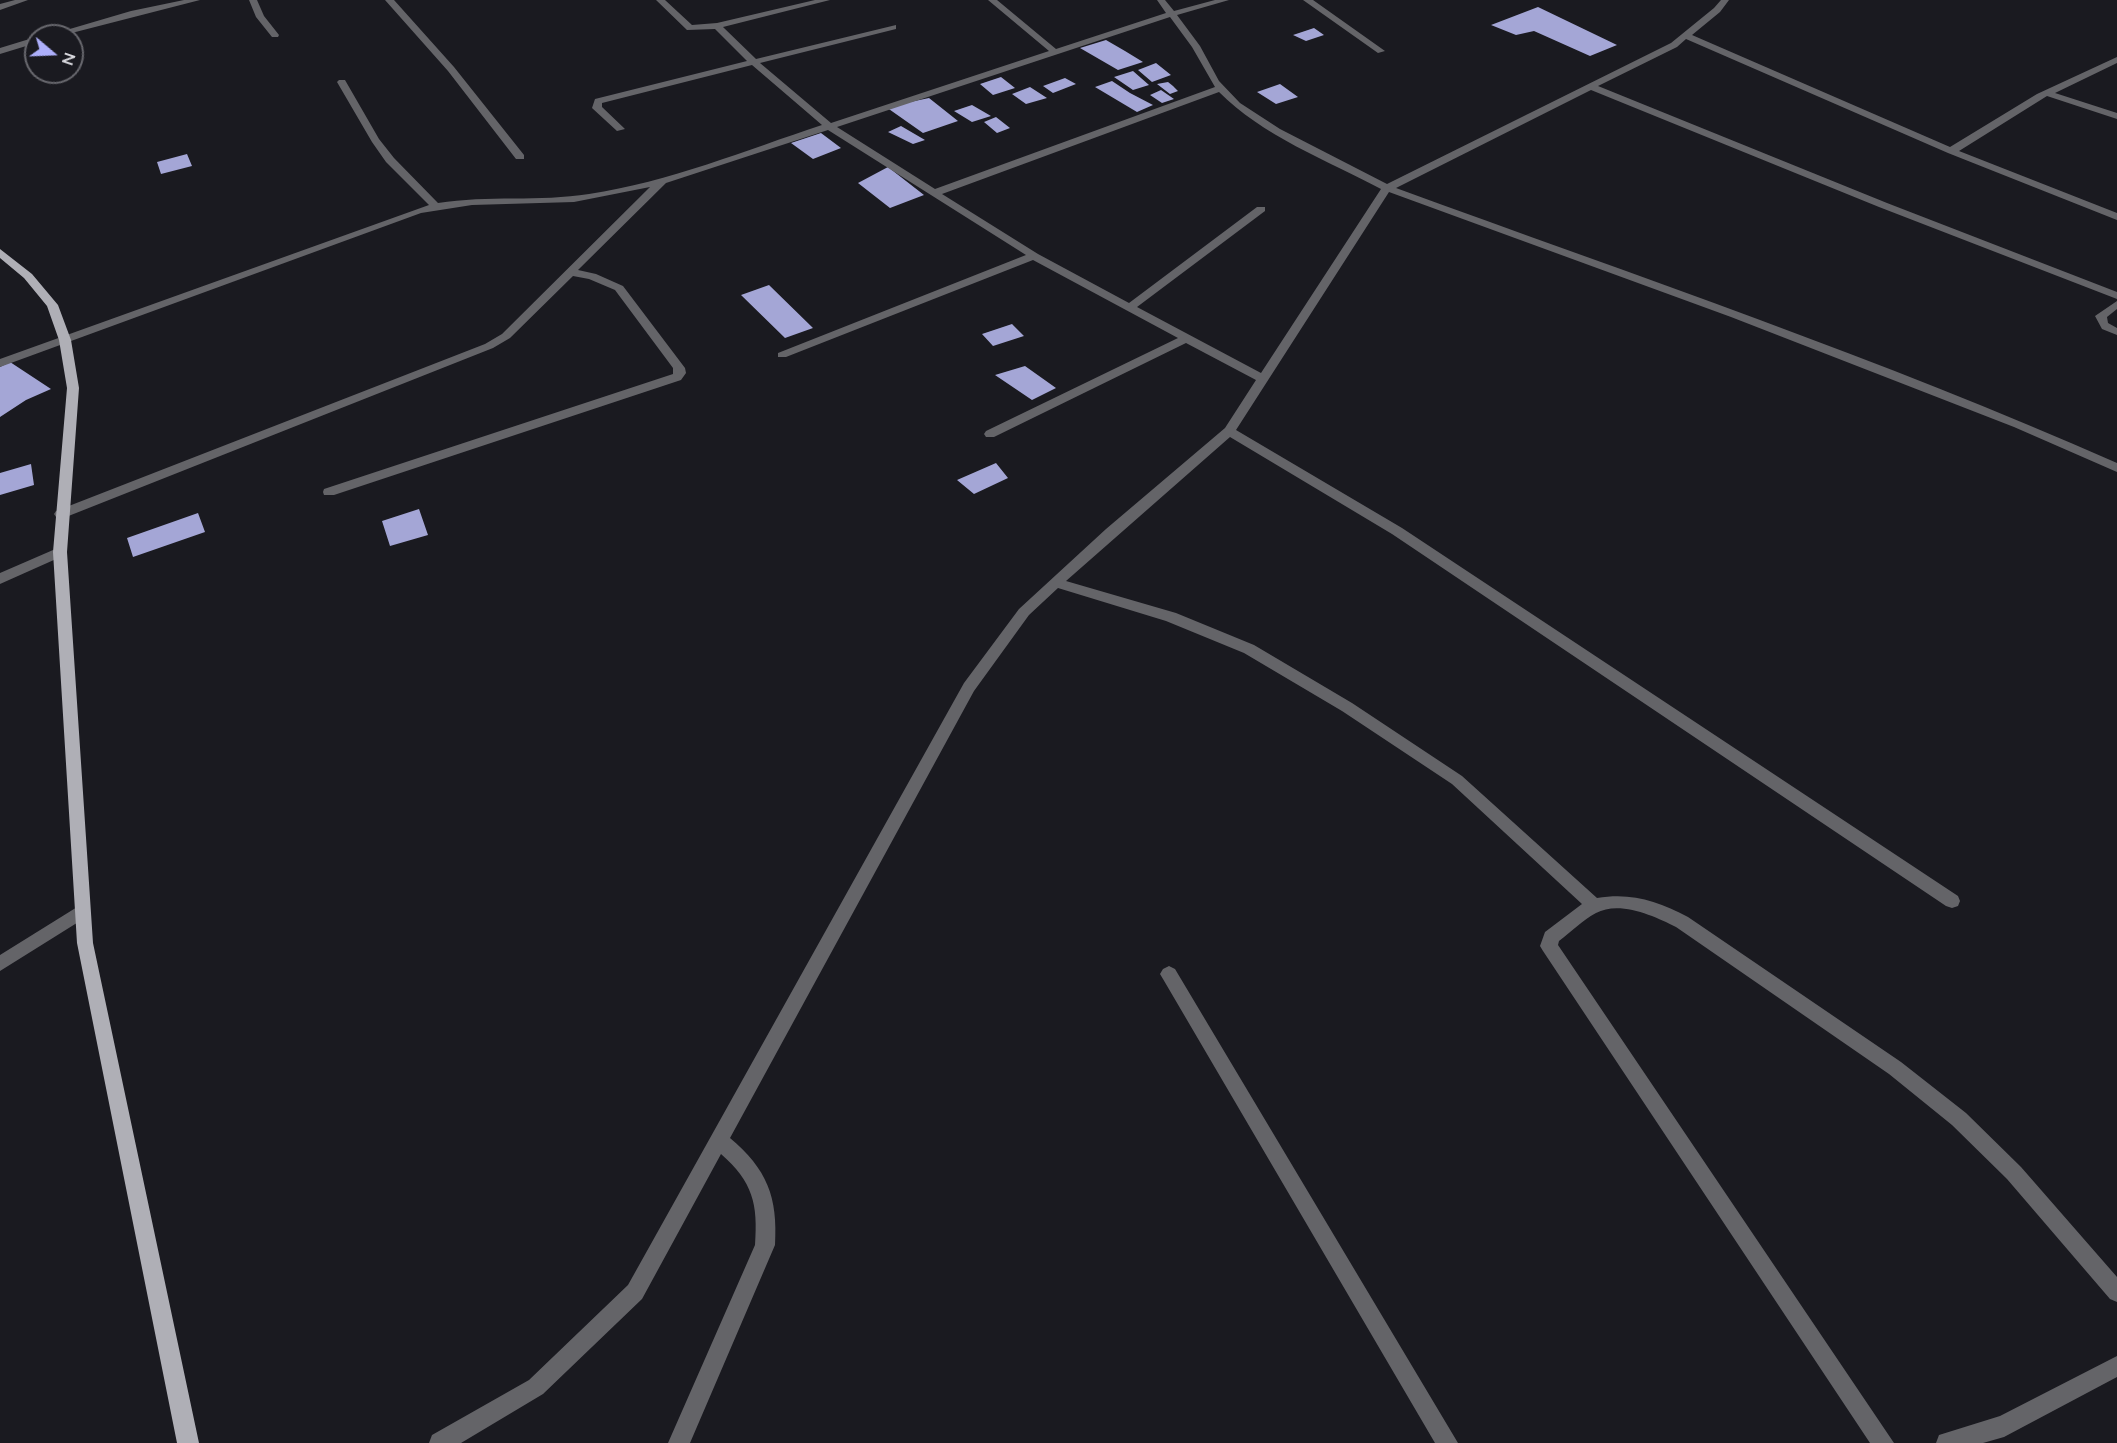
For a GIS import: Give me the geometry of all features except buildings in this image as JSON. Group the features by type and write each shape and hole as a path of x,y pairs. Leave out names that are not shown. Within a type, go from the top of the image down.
{"main road":[{"path":"0,252 28,276 52,305 65,340 73,388 61,514 60,552 82,910 90,966 188,1443"}],"street":[{"path":"0,8 24,0"},
{"path":"84,27 196,0"},
{"path":"253,0 260,17 275,35"},
{"path":"390,0 451,69 520,157"},
{"path":"660,0 690,28 717,26 826,0"},
{"path":"992,0 1055,52"},
{"path":"1161,0 1196,46 1221,87 1237,105 1277,131 1387,188 1735,315 2007,420 2117,468"},
{"path":"0,363 435,206 477,201 564,200 611,194 662,181 1172,14 1225,0"},
{"path":"1307,0 1381,51"},
{"path":"440,1443 536,1387 635,1292 969,687 1024,612 1110,532 1229,431 1387,188 1674,45 1717,10 1725,0"},
{"path":"717,26 752,61 828,126 1034,256 1262,379"},
{"path":"620,129 597,108 598,101 893,27"},
{"path":"1686,36 1951,150 2117,217"},
{"path":"0,51 24,44"},
{"path":"1951,150 2047,93 2117,60"},
{"path":"342,82 375,140 390,160 435,206"},
{"path":"934,193 1221,87"},
{"path":"1591,87 1872,201 2117,296"},
{"path":"2047,93 2117,116"},
{"path":"61,514 489,346 507,336 662,181"},
{"path":"1130,308 1261,209"},
{"path":"782,355 1034,256"},
{"path":"329,492 676,377 680,373 679,368 619,288 592,276 571,272"},
{"path":"2117,304 2101,316 2104,326 2117,332"},
{"path":"990,434 1187,339"},
{"path":"1229,431 1397,531 1952,901"},
{"path":"0,579 60,552"},
{"path":"1056,583 1171,617 1249,649 1347,707 1457,780 1594,906"},
{"path":"1883,1443 1549,946 1551,937 1594,906 1617,903 1648,904 1682,922 1895,1068 1959,1119 2014,1173 2117,1292"},
{"path":"0,964 82,910"},
{"path":"1170,974 1447,1443"},
{"path":"679,1443 765,1245 768,1218 761,1188 742,1160 718,1139"},
{"path":"1947,1443 2004,1425 2117,1366"}]}
